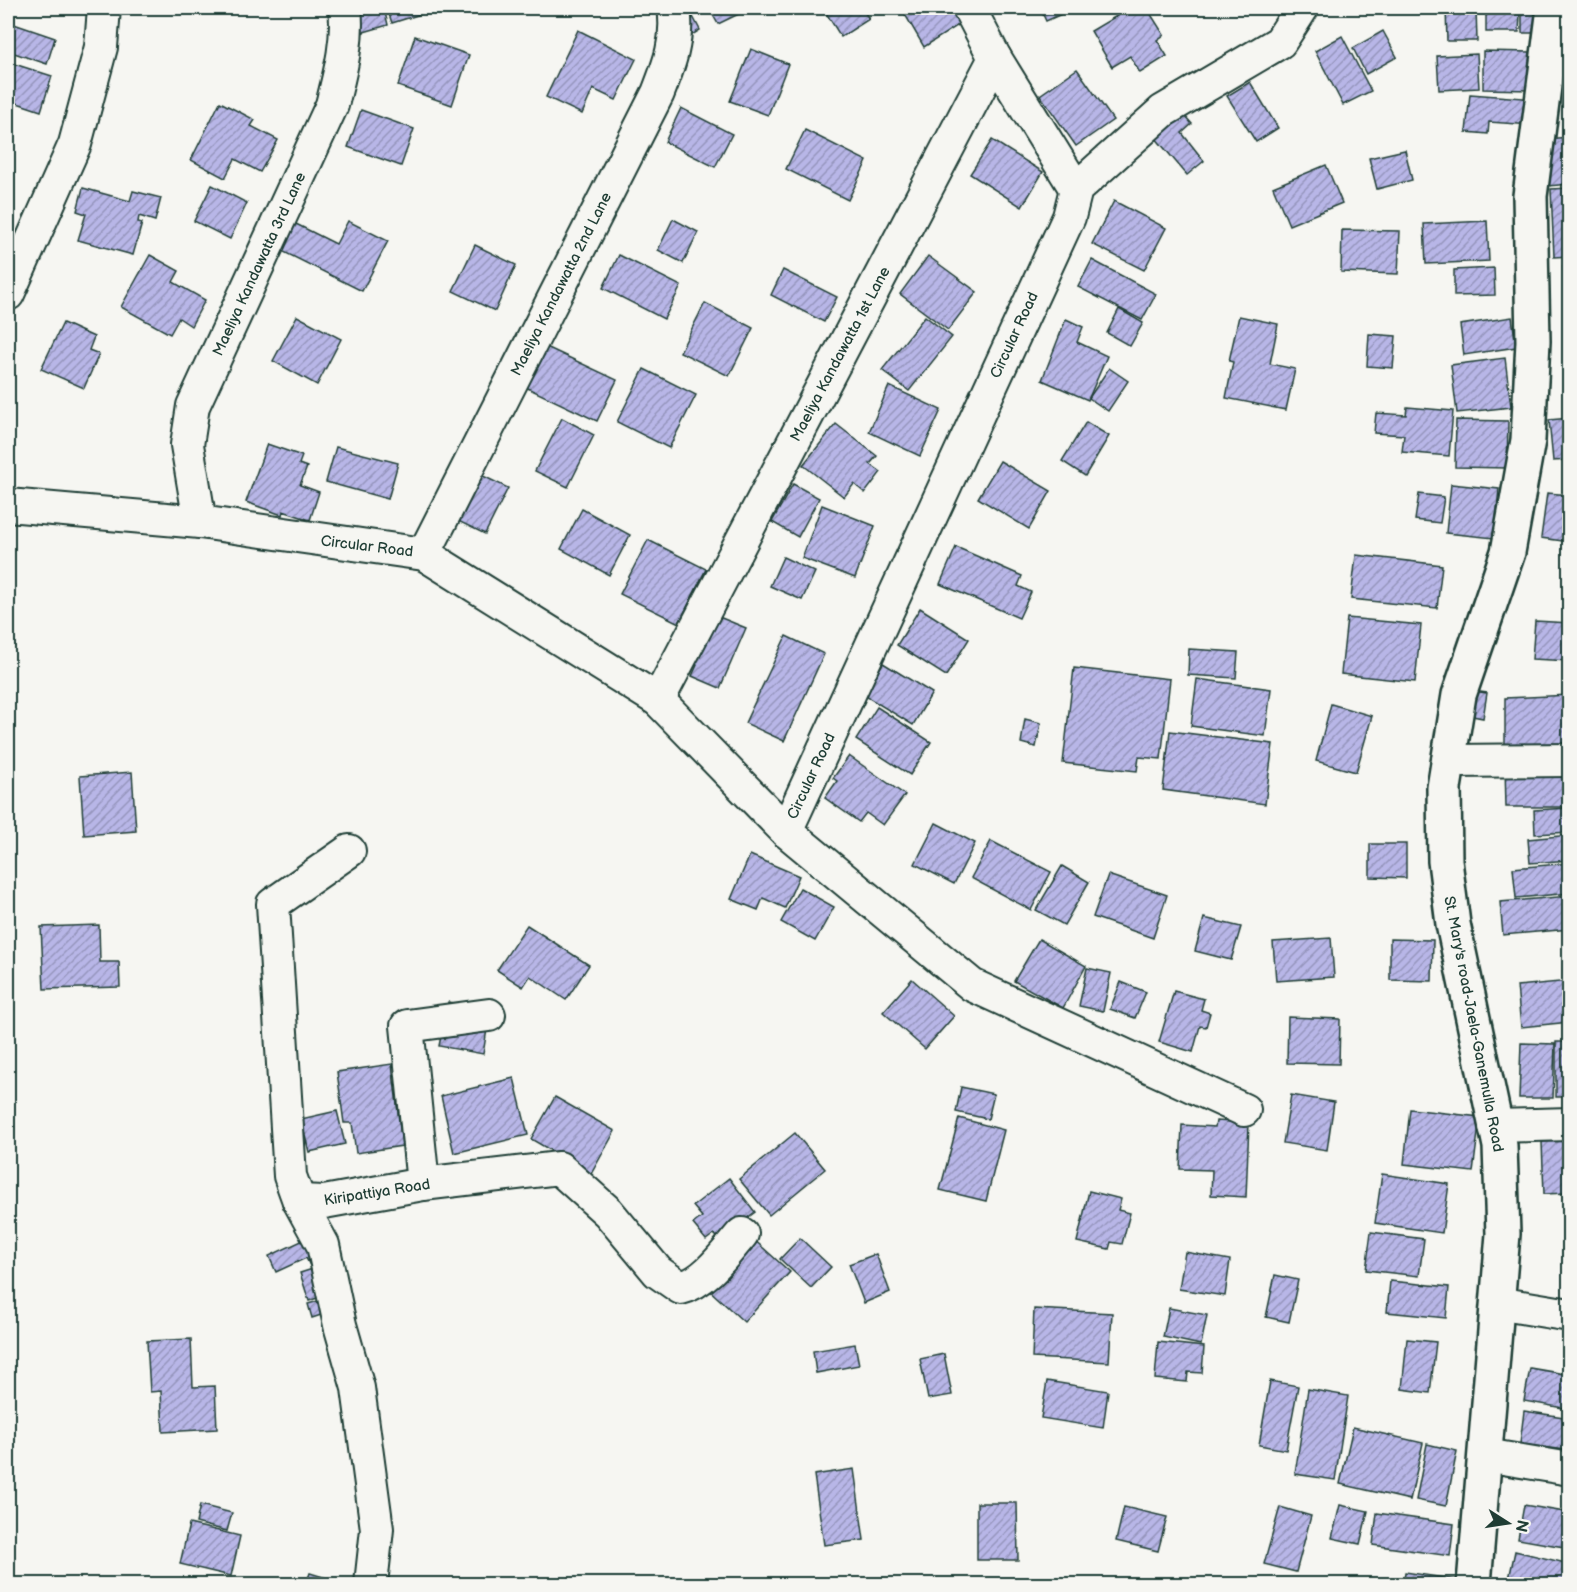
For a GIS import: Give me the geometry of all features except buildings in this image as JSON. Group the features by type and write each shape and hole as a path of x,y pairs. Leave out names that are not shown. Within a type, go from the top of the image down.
{"main road":[{"name":"St. Mary's road-Jaela-Ganemulla Road","path":"1474,1584 1503,1234 1500,1146 1453,924 1445,861 1444,788 1459,695 1508,552 1528,440 1533,341 1530,196 1540,137 1554,8"}],"street":[{"path":"8,294 75,144 101,47 104,8"},
{"name":"Maeliya Kandawatta 3rd Lane","path":"200,522 187,445 193,406 332,105 342,64 347,22 345,8"},
{"name":"Maeliya Kandawatta 2nd Lane","path":"423,554 658,93 671,61 677,27 674,8"},
{"path":"969,8 995,58 1076,189 1163,111 1280,42 1302,8"},
{"name":"Maeliya Kandawatta 1st Lane","path":"658,700 995,58"},
{"name":"Circular Road","path":"8,505 200,522 236,530 423,554 658,700 786,831 1069,217 1076,189"},
{"path":"1448,761 1569,760"},
{"path":"786,831 972,985 1244,1110"},
{"path":"299,1201 290,1176 273,904 349,851"},
{"path":"423,1184 407,1026 489,1015"},
{"path":"1496,1126 1569,1124"},
{"name":"Kiripattiya Road","path":"299,1201 324,1202 423,1184 559,1168 608,1212 658,1272 681,1288 690,1286 742,1234"},
{"name":"Kiripattiya Road","path":"299,1201 323,1245 340,1325 358,1388 378,1530 371,1584"},
{"path":"1497,1303 1569,1315"},
{"path":"1485,1455 1569,1469"}]}
